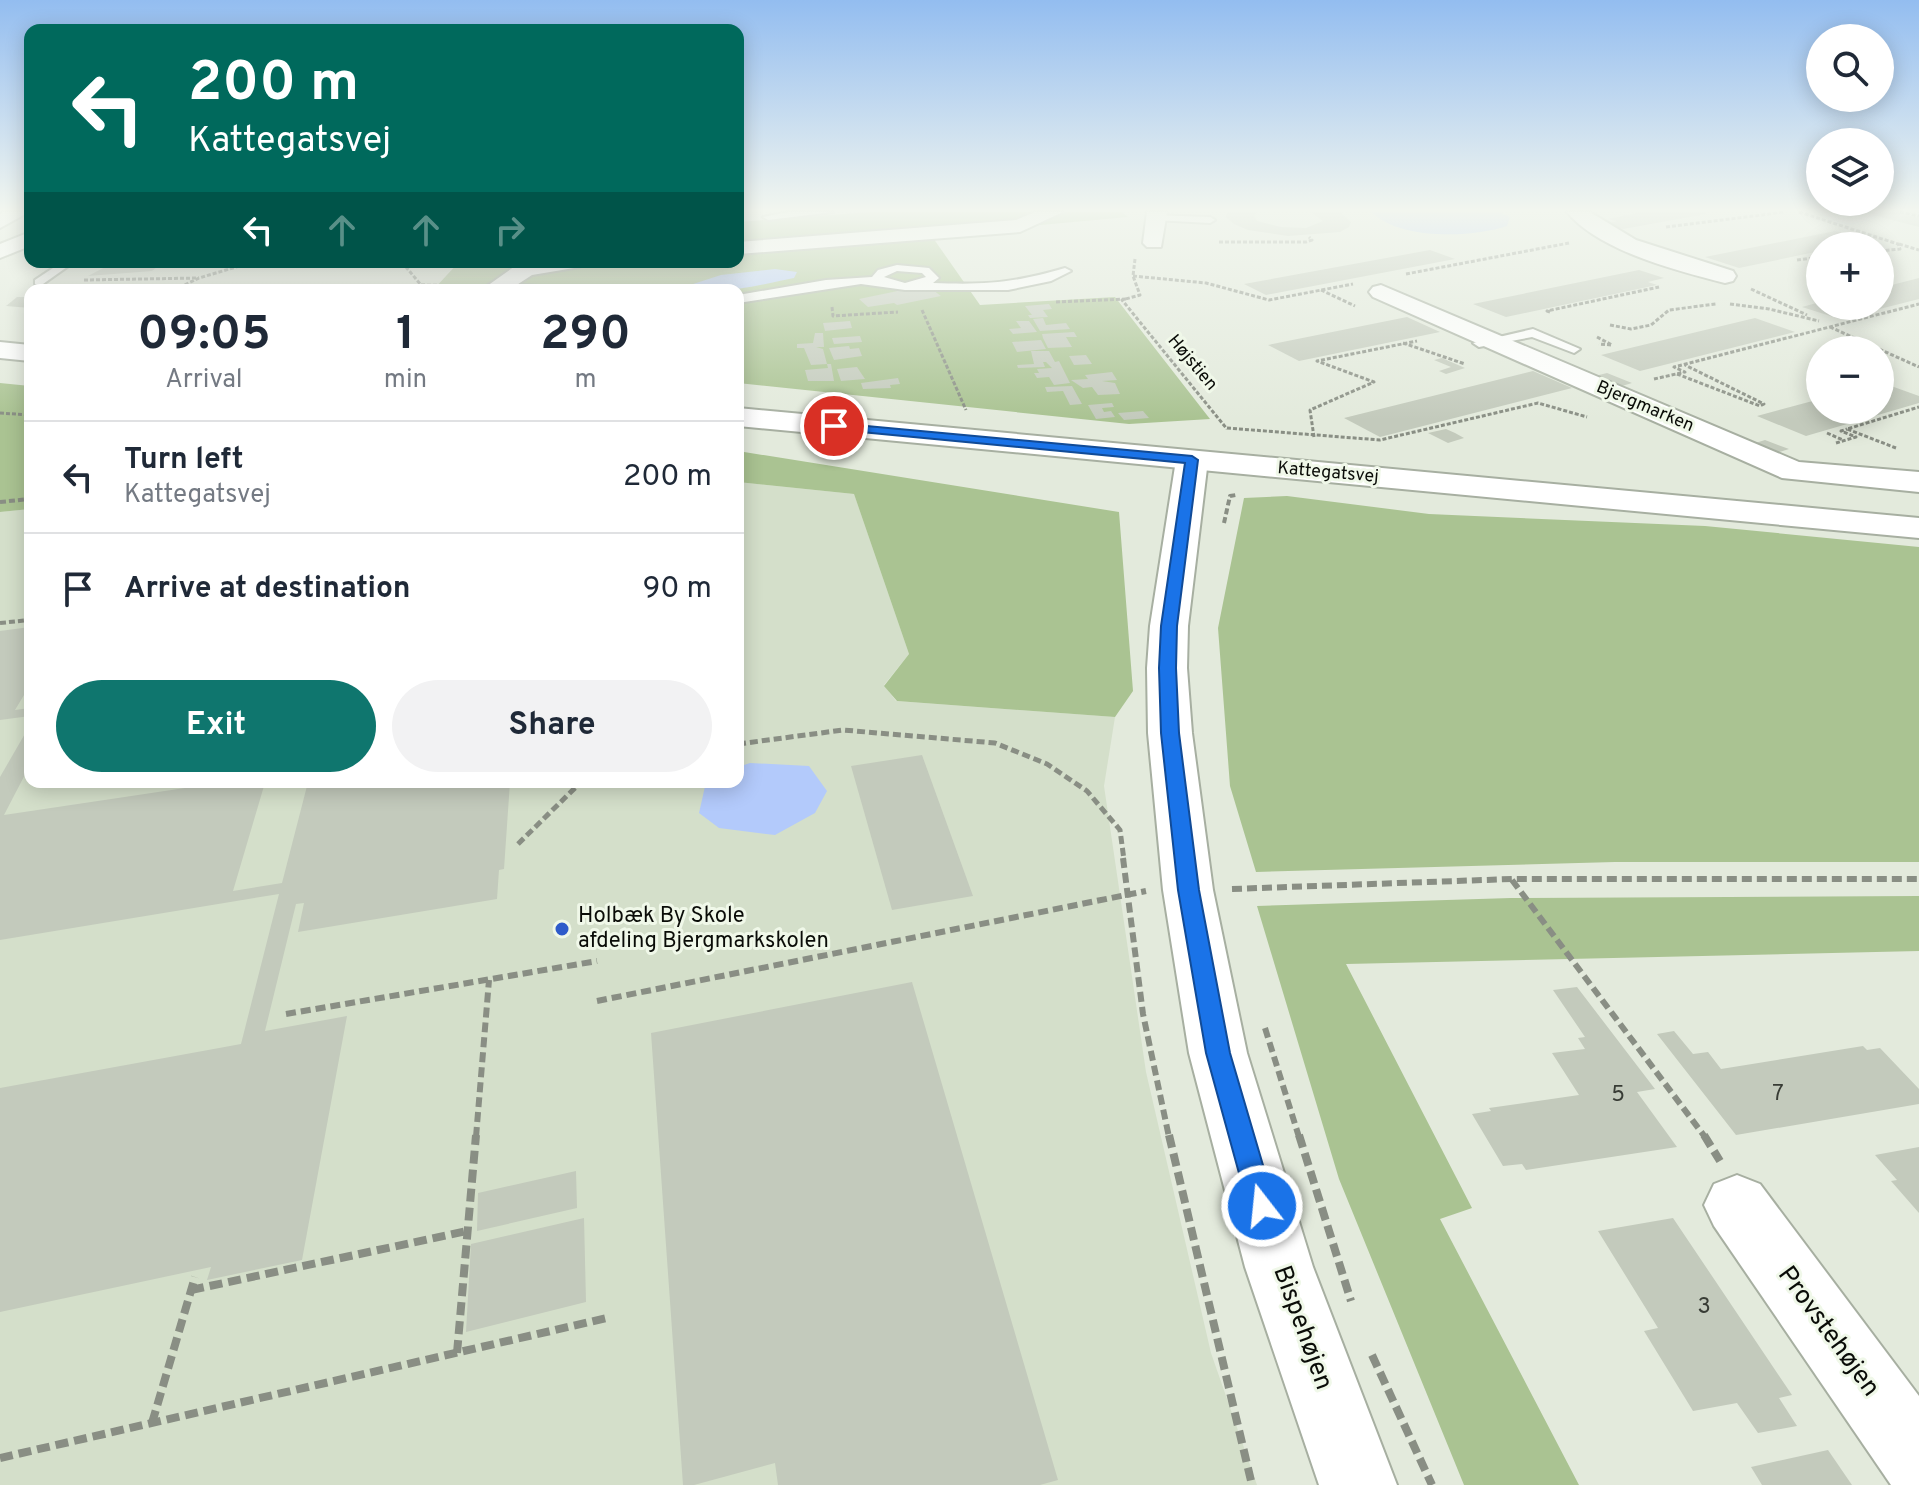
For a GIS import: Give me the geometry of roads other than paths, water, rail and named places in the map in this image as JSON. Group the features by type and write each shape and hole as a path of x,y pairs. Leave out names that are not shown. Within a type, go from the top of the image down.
{"street":[{"name":"Bjergmarken","path":"1381,292 1793,471 1919,482"},
{"path":"0,341 24,343"},
{"path":"0,350 24,352"},
{"name":"Kattegatsvej","path":"744,417 1217,443 1289,469 1919,528"},
{"name":"Bispehøjen","path":"1217,443 1169,626 1170,733 1221,889 1218,1053 1275,1252 1358,1485"},
{"name":"Provstehøjen","path":"1737,1205 1919,1459"}],"lane":[{"path":"744,298 782,294 828,283 871,281"},
{"path":"881,281 910,286 1021,285 1040,281"},
{"path":"910,286 926,281"},
{"path":"1518,360 1478,344 1533,333 1574,349"}],"water":[{"path":"701,281 778,281 744,288 744,284 693,284"},
{"path":"744,765 809,766 827,791 815,813 775,835 719,828 699,813 705,788 744,788"}],"place":[{"name":"Holbæk By Skole afdeling Bjergmarkskolen","path":"562,929"}]}
